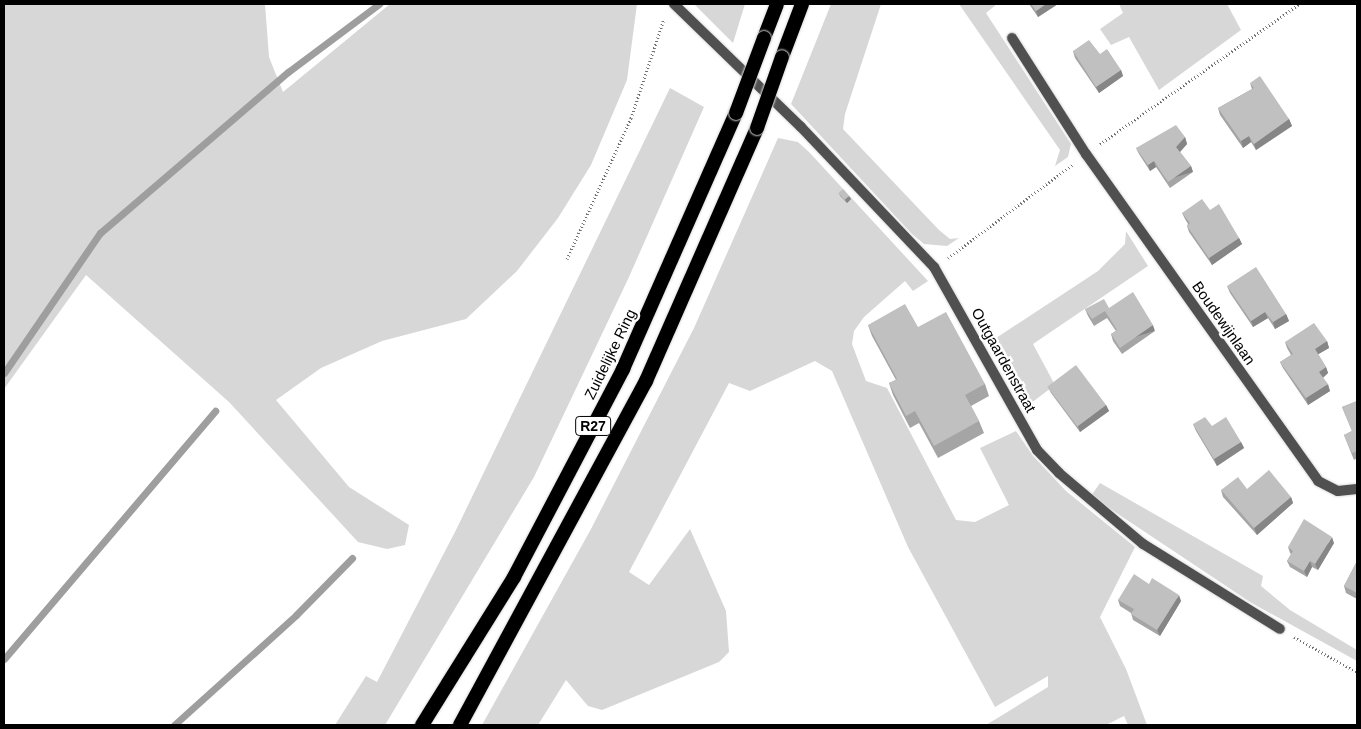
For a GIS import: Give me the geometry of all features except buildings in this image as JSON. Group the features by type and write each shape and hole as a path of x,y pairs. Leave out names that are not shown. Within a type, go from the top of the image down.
{"highway":[{"name":"Zuidelijke Ring","path":"422,725 514,577 623,370 736,113 777,4"},
{"name":"R27","path":"460,725 646,381 757,128 802,4"}],"street":[{"name":"Outgaardenstraat","path":"674,4 801,127 934,267 1037,450 1059,473 1143,544 1280,629"},
{"name":"Boudewijnlaan","path":"1012,38 1086,154 1318,481 1338,491 1355,492"}],"path":[{"path":"934,267 1086,154 1300,4"},
{"path":"567,259 631,118 666,12"},
{"path":"1280,629 1357,672"}],"shaded area":[{"path":"4,4 265,4 269,57 283,92 390,4 637,4 627,80 591,165 558,218 517,271 466,319 382,341 321,368 276,400 349,487 409,525 405,545 387,549 358,542 229,402 86,275 4,389"},
{"path":"694,4 745,4 733,43"},
{"path":"831,4 881,4 845,114 843,129 939,230 950,239 959,238 947,246 924,244 912,234 791,104"},
{"path":"959,4 997,4 986,13 1071,144 1068,157 1055,166 1060,150"},
{"path":"1119,4 1227,4 1241,30 1159,90 1129,37 1111,45 1100,29 1123,13"},
{"path":"670,88 704,107 629,277 534,477 385,725 335,725 366,676 377,682 456,530"},
{"path":"778,138 798,142 810,153 928,281 913,291 905,281 864,317 854,331 852,344 866,381 887,388 956,520 975,522 1009,505 980,448 1016,431 1033,456 1066,491 1135,547 1100,617 1126,669 1147,725 1128,725 1124,716 1106,725 986,725 1048,687 1048,676 995,707 908,547 832,371 815,361 750,391 729,383 629,572 649,585 690,529 726,611 729,652 719,662 602,710 588,706 566,680 538,725 482,725 591,529 694,328"},
{"path":"1126,231 1148,266 1033,344 1055,385 1026,407 990,342 1098,271 1125,244"},
{"path":"1100,483 1263,576 1261,586 1290,610 1357,650 1357,661 1250,602 1091,496"}],"waterway":[{"path":"4,373 100,233 288,72 379,4"},
{"path":"4,659 215,411"},
{"path":"174,725 296,615 352,558"}]}
